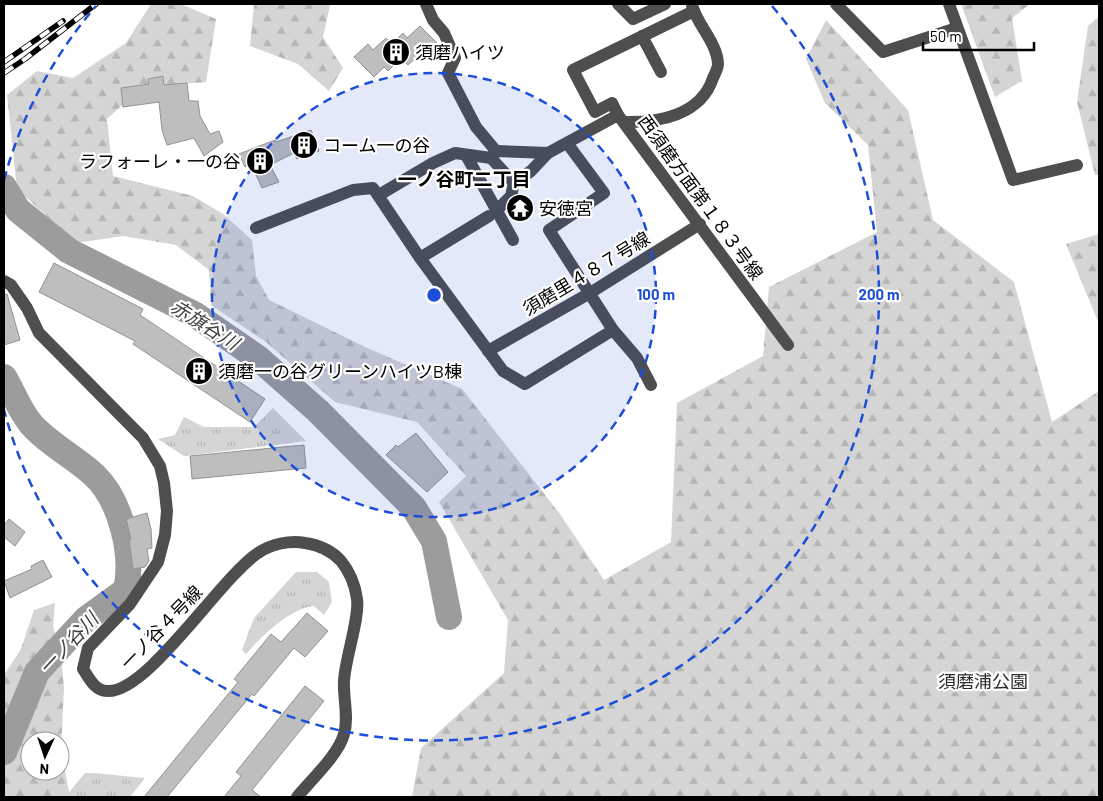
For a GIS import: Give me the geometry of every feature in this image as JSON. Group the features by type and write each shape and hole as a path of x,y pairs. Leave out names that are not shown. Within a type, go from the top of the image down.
{"street":[{"path":"420,258 493,213 511,196 514,182 493,155 476,127 448,73 455,58 444,33 433,20 426,4"},
{"path":"618,4 633,19 665,4"},
{"path":"836,4 883,52 957,28"},
{"path":"949,4 1012,180 1077,165"},
{"path":"693,7 710,38 718,64 709,92 682,113 649,123 621,118 612,103 595,112 572,70 642,36 693,7"},
{"path":"642,36 661,72"},
{"name":"西須磨方面第１８３号線","path":"514,182 531,171 548,153 567,142 621,118 788,344"},
{"path":"567,142 604,193 549,230 613,330 637,358 651,384"},
{"path":"379,195 433,163 455,153 493,155 548,153"},
{"path":"466,155 493,213 513,240"},
{"path":"256,228 353,190 374,188 420,258 503,371 525,384 613,330"},
{"name":"須磨里４８７号線","path":"488,351 590,293 700,224"},
{"name":"一ノ谷４号線","path":"8,283 27,308 39,333 143,438 160,466 164,484 167,511 166,527 158,562 130,604 88,648 83,669 92,684 106,692 127,688 175,640 222,587 258,552 280,543 297,541 311,544 333,553 348,570 358,601 344,681 344,734 338,747 297,797"}],"green space":[{"name":"須磨浦公園","path":"151,4 181,4 216,19 206,82 142,87 107,119 113,176 193,196 223,214 252,240 256,276 269,300 365,347 462,389 560,514 604,580 671,542 677,403 763,356 769,287 877,232 868,145 825,103 806,59 826,20 908,110 933,220 1014,282 1052,422 1099,391 1099,797 412,797 421,748 504,673 508,620 439,502 466,476 417,422 335,402 266,342 211,305 209,270 176,245 123,236 76,243 17,189 7,95 37,71 73,78 126,43"},
{"path":"254,4 330,5 323,37 343,68 329,91 298,64 250,46"},
{"path":"961,4 1030,4 1012,18 1022,81 995,97"},
{"path":"1099,17 1099,175 1095,175 1077,102 1088,26"},
{"path":"1099,234 1099,324 1066,244"},
{"path":"273,408 306,441 184,456 158,439 175,435 184,417 204,427 254,427"},
{"path":"296,572 317,572 329,582 332,602 324,615 314,606 295,612 277,624 246,654 242,650 254,618"},
{"path":"55,603 53,626 61,656 64,688 62,731 20,731 20,781 67,781 70,797 4,797 4,675 21,649 34,610"},
{"path":"85,773 145,778 130,797 65,797"}],"building":[{"name":"須磨ハイツ","path":"420,26 439,45 425,58 421,53 408,65 401,58 388,71 384,67 374,77 354,57 368,44 373,50 386,38 392,44 403,33 407,38"},
{"path":"163,76 164,85 187,83 189,101 198,101 200,116 210,134 219,131 223,142 204,156 194,138 167,145 162,130 159,102 123,107 121,88 149,84 148,79"},
{"path":"311,130 319,151 297,159 294,153 270,165 279,182 262,188 251,164 245,167 239,154 275,140 276,142"},
{"path":"54,263 143,309 140,315 265,399 250,422 133,344 135,341 39,292"},
{"path":"7,294 20,340 4,345 4,295"},
{"path":"416,433 448,472 427,492 386,455 396,445 398,447"},
{"path":"304,445 306,468 192,479 190,456"},
{"path":"147,513 151,529 152,548 147,549 149,561 145,567 133,569 129,539 131,539 126,519"},
{"path":"9,519 25,532 15,546 4,537 4,525"},
{"path":"43,560 52,577 10,598 4,581 32,569 31,566"},
{"path":"307,613 328,631 305,657 294,648 254,696 252,694 167,797 144,797 238,682 234,679 271,634 281,642"},
{"path":"305,686 324,701 252,790 261,797 224,797 241,776 236,772"}],"waterway":[{"name":"赤旗谷川","path":"4,187 18,210 69,251 194,314 258,358 318,411 414,508 434,541 449,617"},
{"name":"一ノ谷川","path":"4,377 31,424 45,438 94,475 112,499 123,529 128,561 126,590 86,619 37,672 4,752"}],"railway":[{"path":"4,73 96,4"},
{"path":"4,62 63,21"}],"place":[{"name":"須磨ハイツ","path":"396,52"},
{"name":"コーム一の谷","path":"304,145"},
{"name":"ラフォーレ・一の谷","path":"260,161"},
{"name":"安徳宮","path":"520,208"},
{"name":"須磨一の谷グリーンハイツB棟","path":"199,371"}],"district":[{"name":"一ノ谷町二丁目","path":"464,178"}]}
